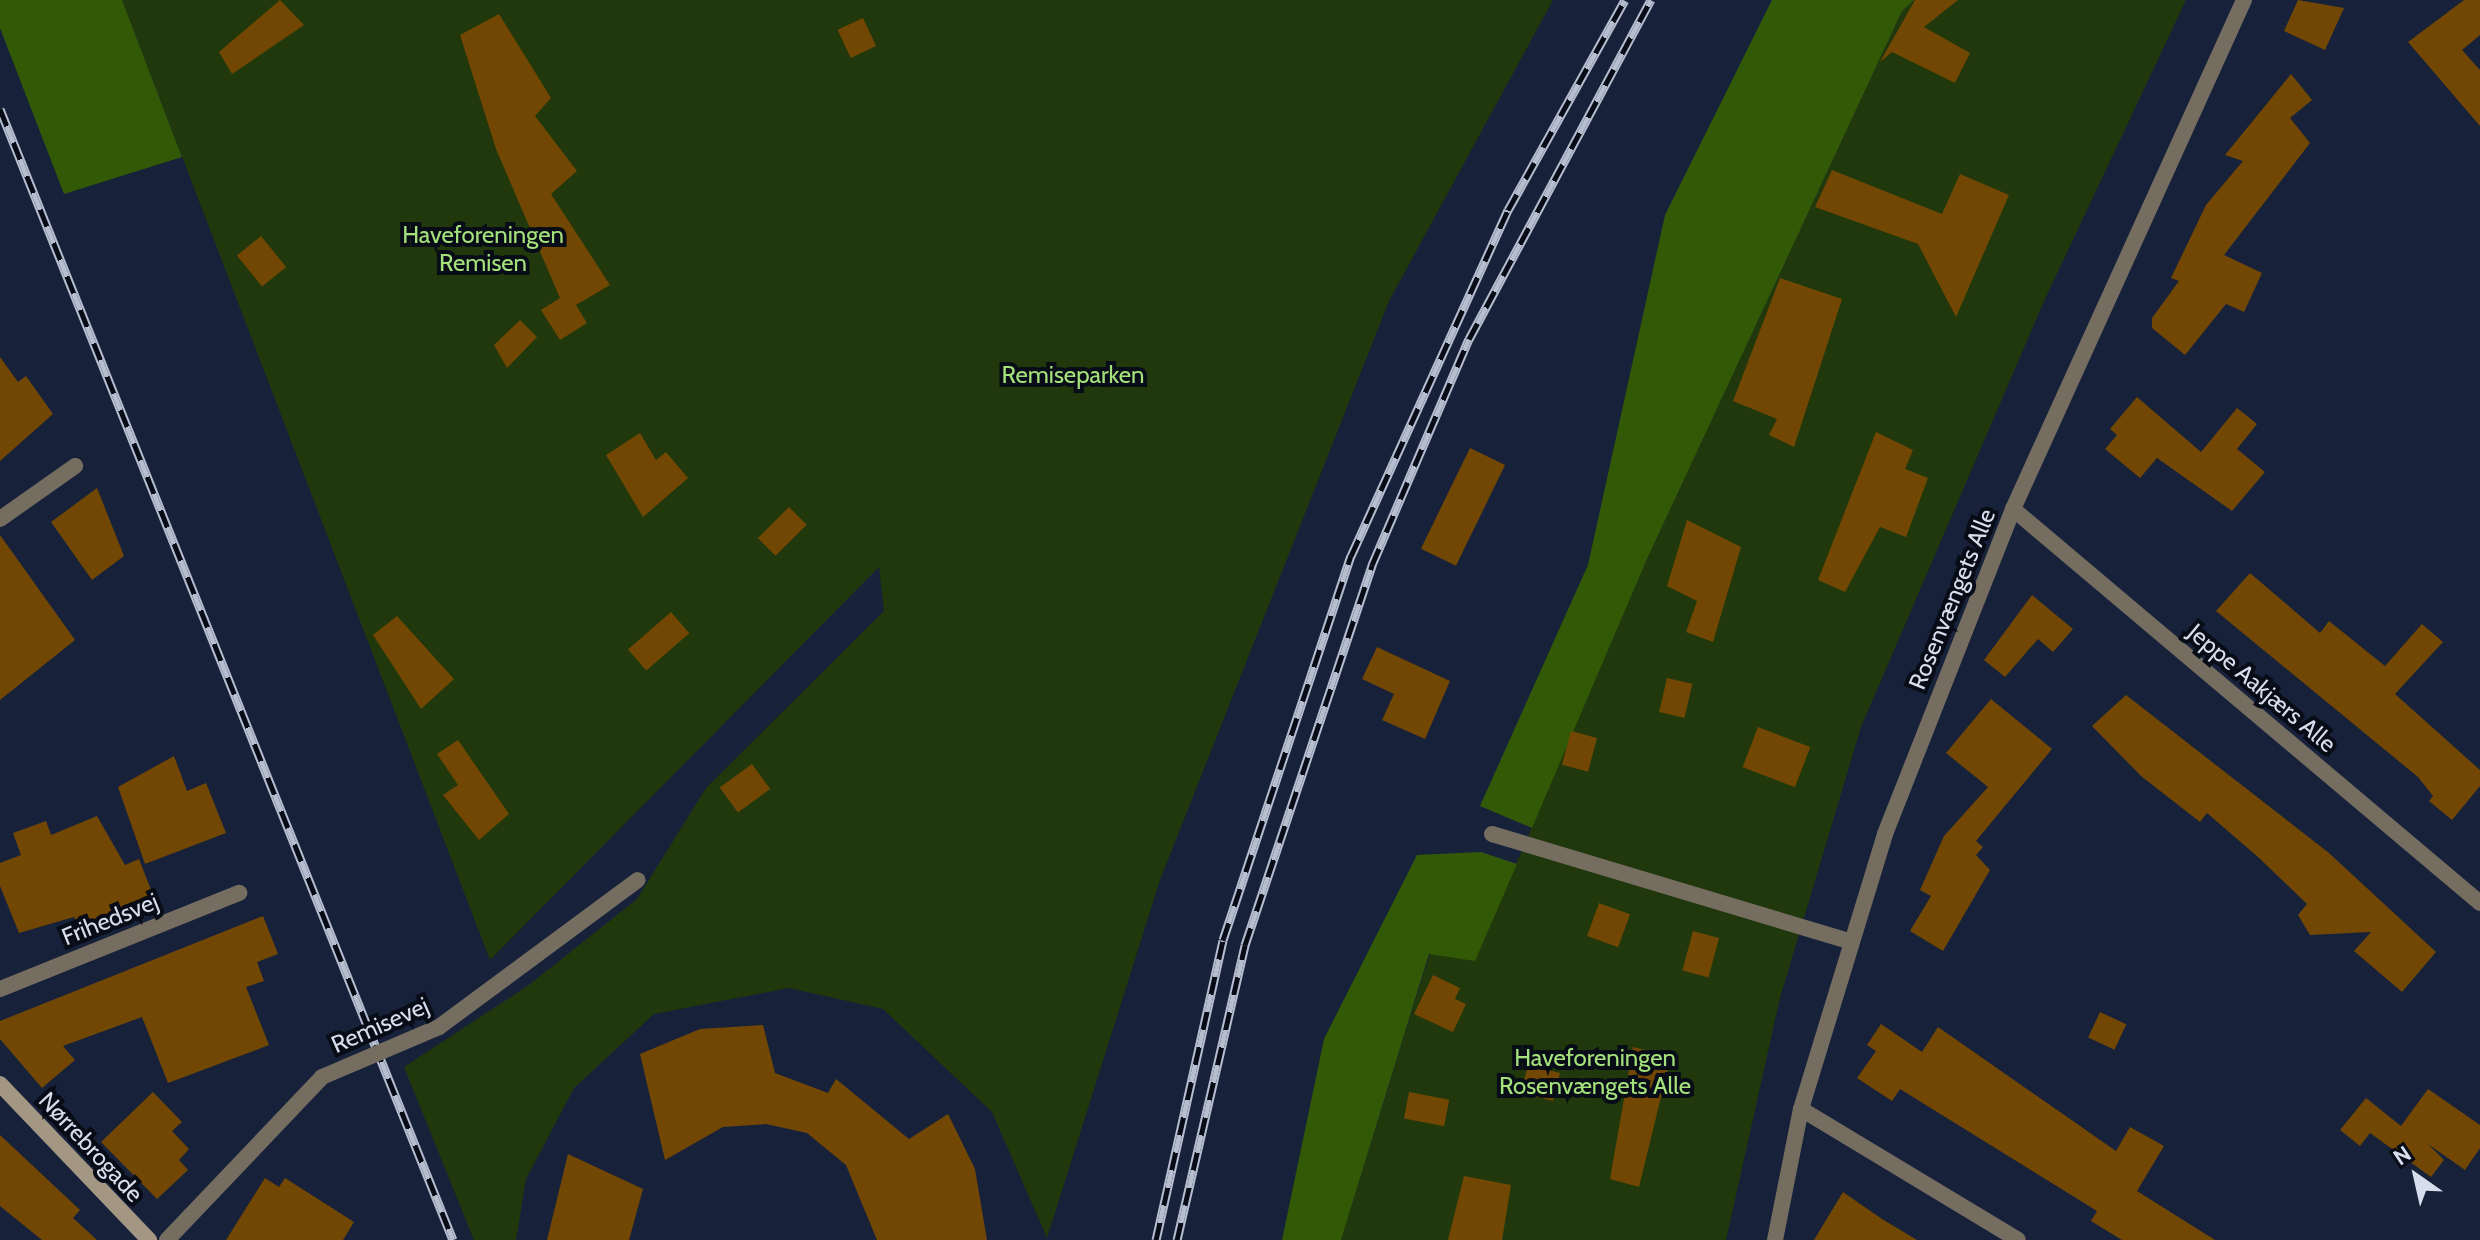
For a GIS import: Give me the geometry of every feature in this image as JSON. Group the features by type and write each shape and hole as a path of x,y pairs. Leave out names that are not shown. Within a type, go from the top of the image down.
{"street":[{"name":"Rosenvængets Alle","path":"1775,1240 1801,1109 1885,834 2013,509 2244,0"},
{"path":"0,519 75,466"},
{"name":"Jeppe Aakjærs Alle","path":"2013,509 2480,903"},
{"path":"1492,834 1851,942"},
{"name":"Remisevej","path":"167,1240 322,1077 439,1027 638,880"},
{"name":"Frihedsvej","path":"0,989 239,893"},
{"name":"Nørrebrogade","path":"0,1084 149,1240"},
{"path":"1801,1109 2018,1240"}],"green space":[{"path":"0,0 122,0 182,157 64,194 0,28"},
{"path":"122,0 1553,0 1389,301 1160,880 1047,1238 992,1112 883,1009 789,988 654,1014 574,1088 526,1179 516,1240 474,1240 404,1067 529,985 637,899 706,788 884,611 879,567 490,960"},
{"path":"1772,0 1914,0 1902,11 1647,559 1532,828 1480,806 1588,565 1665,215"},
{"name":"Haveforeningen Rosenvængets Alle","path":"1914,0 2186,0 2045,299 1861,727 1780,998 1726,1240 1341,1240 1430,953 1475,960 1647,559 1902,11"},
{"path":"1481,852 1517,864 1475,961 1429,954 1341,1240 1282,1240 1324,1039 1417,855"}],"building":[{"path":"280,0 304,25 232,74 219,52"},
{"path":"1915,0 1958,0 1924,27 1970,53 1955,83 1892,52 1880,62"},
{"path":"2298,0 2344,8 2325,50 2284,31"},
{"path":"2464,0 2480,0 2480,35 2462,50 2480,70 2480,126 2408,42"},
{"path":"499,14 551,98 535,116 577,171 551,194 610,285 576,305 587,323 560,340 541,310 560,298 496,149 460,35"},
{"path":"863,18 876,46 851,58 838,30"},
{"path":"2291,74 2312,100 2290,118 2310,143 2224,255 2262,273 2244,312 2226,304 2185,355 2152,328 2152,318 2179,281 2171,278 2206,205 2243,161 2225,155"},
{"path":"1832,170 1942,214 1960,174 2009,195 1956,317 1918,244 1815,207"},
{"path":"261,236 286,267 262,287 237,256"},
{"path":"1780,278 1842,299 1794,447 1769,435 1777,419 1733,401"},
{"path":"520,320 537,337 507,368 494,345"},
{"path":"0,357 18,382 26,376 53,414 0,461"},
{"path":"2137,397 2201,452 2237,408 2257,424 2237,449 2265,472 2232,511 2157,458 2140,478 2105,449 2117,435 2110,429"},
{"path":"1876,432 1913,450 1905,469 1928,478 1906,537 1880,527 1845,592 1818,580"},
{"path":"640,433 656,460 666,452 688,478 643,517 606,455"},
{"path":"1470,448 1505,465 1456,566 1421,549"},
{"path":"97,488 124,556 92,580 51,522"},
{"path":"789,507 807,525 776,556 758,538"},
{"path":"1687,520 1741,547 1713,642 1686,632 1697,601 1667,586"},
{"path":"0,535 75,640 0,700"},
{"path":"2250,573 2320,633 2329,621 2385,666 2422,624 2443,642 2395,694 2480,770 2480,786 2452,820 2429,801 2433,796 2418,777 2216,611"},
{"path":"2032,595 2073,629 2053,652 2038,639 2005,677 1984,660"},
{"path":"671,612 689,633 646,671 628,649"},
{"path":"397,616 454,679 421,709 373,635"},
{"path":"1377,647 1450,681 1425,739 1382,720 1394,694 1362,679"},
{"path":"1667,678 1692,684 1684,718 1659,712"},
{"path":"2126,695 2329,853 2436,952 2402,992 2354,951 2371,932 2310,935 2298,915 2307,904 2258,857 2207,813 2200,822 2141,776 2092,726"},
{"path":"1991,699 2052,749 1976,841 1983,847 1976,855 1990,870 1943,951 1910,931 1931,896 1920,890 1944,836 1988,787 1946,753"},
{"path":"1758,727 1810,747 1795,787 1743,767"},
{"path":"1571,731 1597,738 1588,772 1562,765"},
{"path":"458,740 509,814 479,840 443,795 458,785 437,754"},
{"path":"174,756 187,791 206,783 226,833 145,864 118,787"},
{"path":"752,764 770,789 738,813 720,788"},
{"path":"97,816 125,865 139,859 153,895 78,926 74,917 19,933 0,886 0,863 21,855 13,833 46,821 51,835"},
{"path":"1599,903 1630,914 1618,947 1587,936"},
{"path":"263,916 278,954 257,962 264,981 246,987 269,1045 168,1083 142,1017 63,1046 75,1060 42,1088 0,1039 0,1021"},
{"path":"1693,931 1719,938 1708,978 1682,971"},
{"path":"1433,975 1460,988 1455,999 1466,1004 1453,1032 1414,1014"},
{"path":"2100,1012 2126,1024 2114,1050 2088,1037"},
{"path":"1881,1024 1922,1052 1938,1027 2116,1151 2130,1127 2164,1146 2137,1191 2215,1240 2122,1240 2091,1221 2097,1211 1900,1089 1892,1101 1857,1078 1876,1051 1867,1045"},
{"path":"763,1025 775,1073 828,1093 836,1079 909,1139 948,1114 975,1169 987,1240 877,1240 846,1165 807,1133 766,1124 723,1127 665,1160 640,1054 700,1029"},
{"path":"1633,1047 1671,1056 1639,1187 1610,1179"},
{"path":"1528,1065 1560,1073 1553,1101 1521,1093"},
{"path":"2428,1089 2480,1125 2480,1148 2465,1170 2428,1144 2444,1160 2431,1177 2370,1133 2360,1146 2340,1130 2366,1098 2401,1126"},
{"path":"153,1092 182,1122 172,1131 189,1149 179,1160 188,1170 157,1199 101,1142"},
{"path":"1409,1092 1449,1100 1444,1126 1404,1119"},
{"path":"0,1135 80,1210 73,1218 97,1240 42,1240 0,1206"},
{"path":"568,1154 643,1189 629,1240 547,1240"},
{"path":"1464,1176 1511,1185 1502,1240 1448,1240"},
{"path":"265,1178 279,1187 285,1178 354,1222 343,1240 226,1240"},
{"path":"1843,1192 1882,1219 1917,1240 1814,1240"}],"railway":[{"path":"1156,1240 1223,940 1351,556 1508,210 1625,0"},
{"path":"1177,1240 1245,945 1372,565 1469,339 1651,0"},
{"path":"0,109 453,1240"}],"park label":[{"name":"Haveforeningen Remisen","path":"483,249"},
{"name":"Remiseparken","path":"1073,375"}]}
